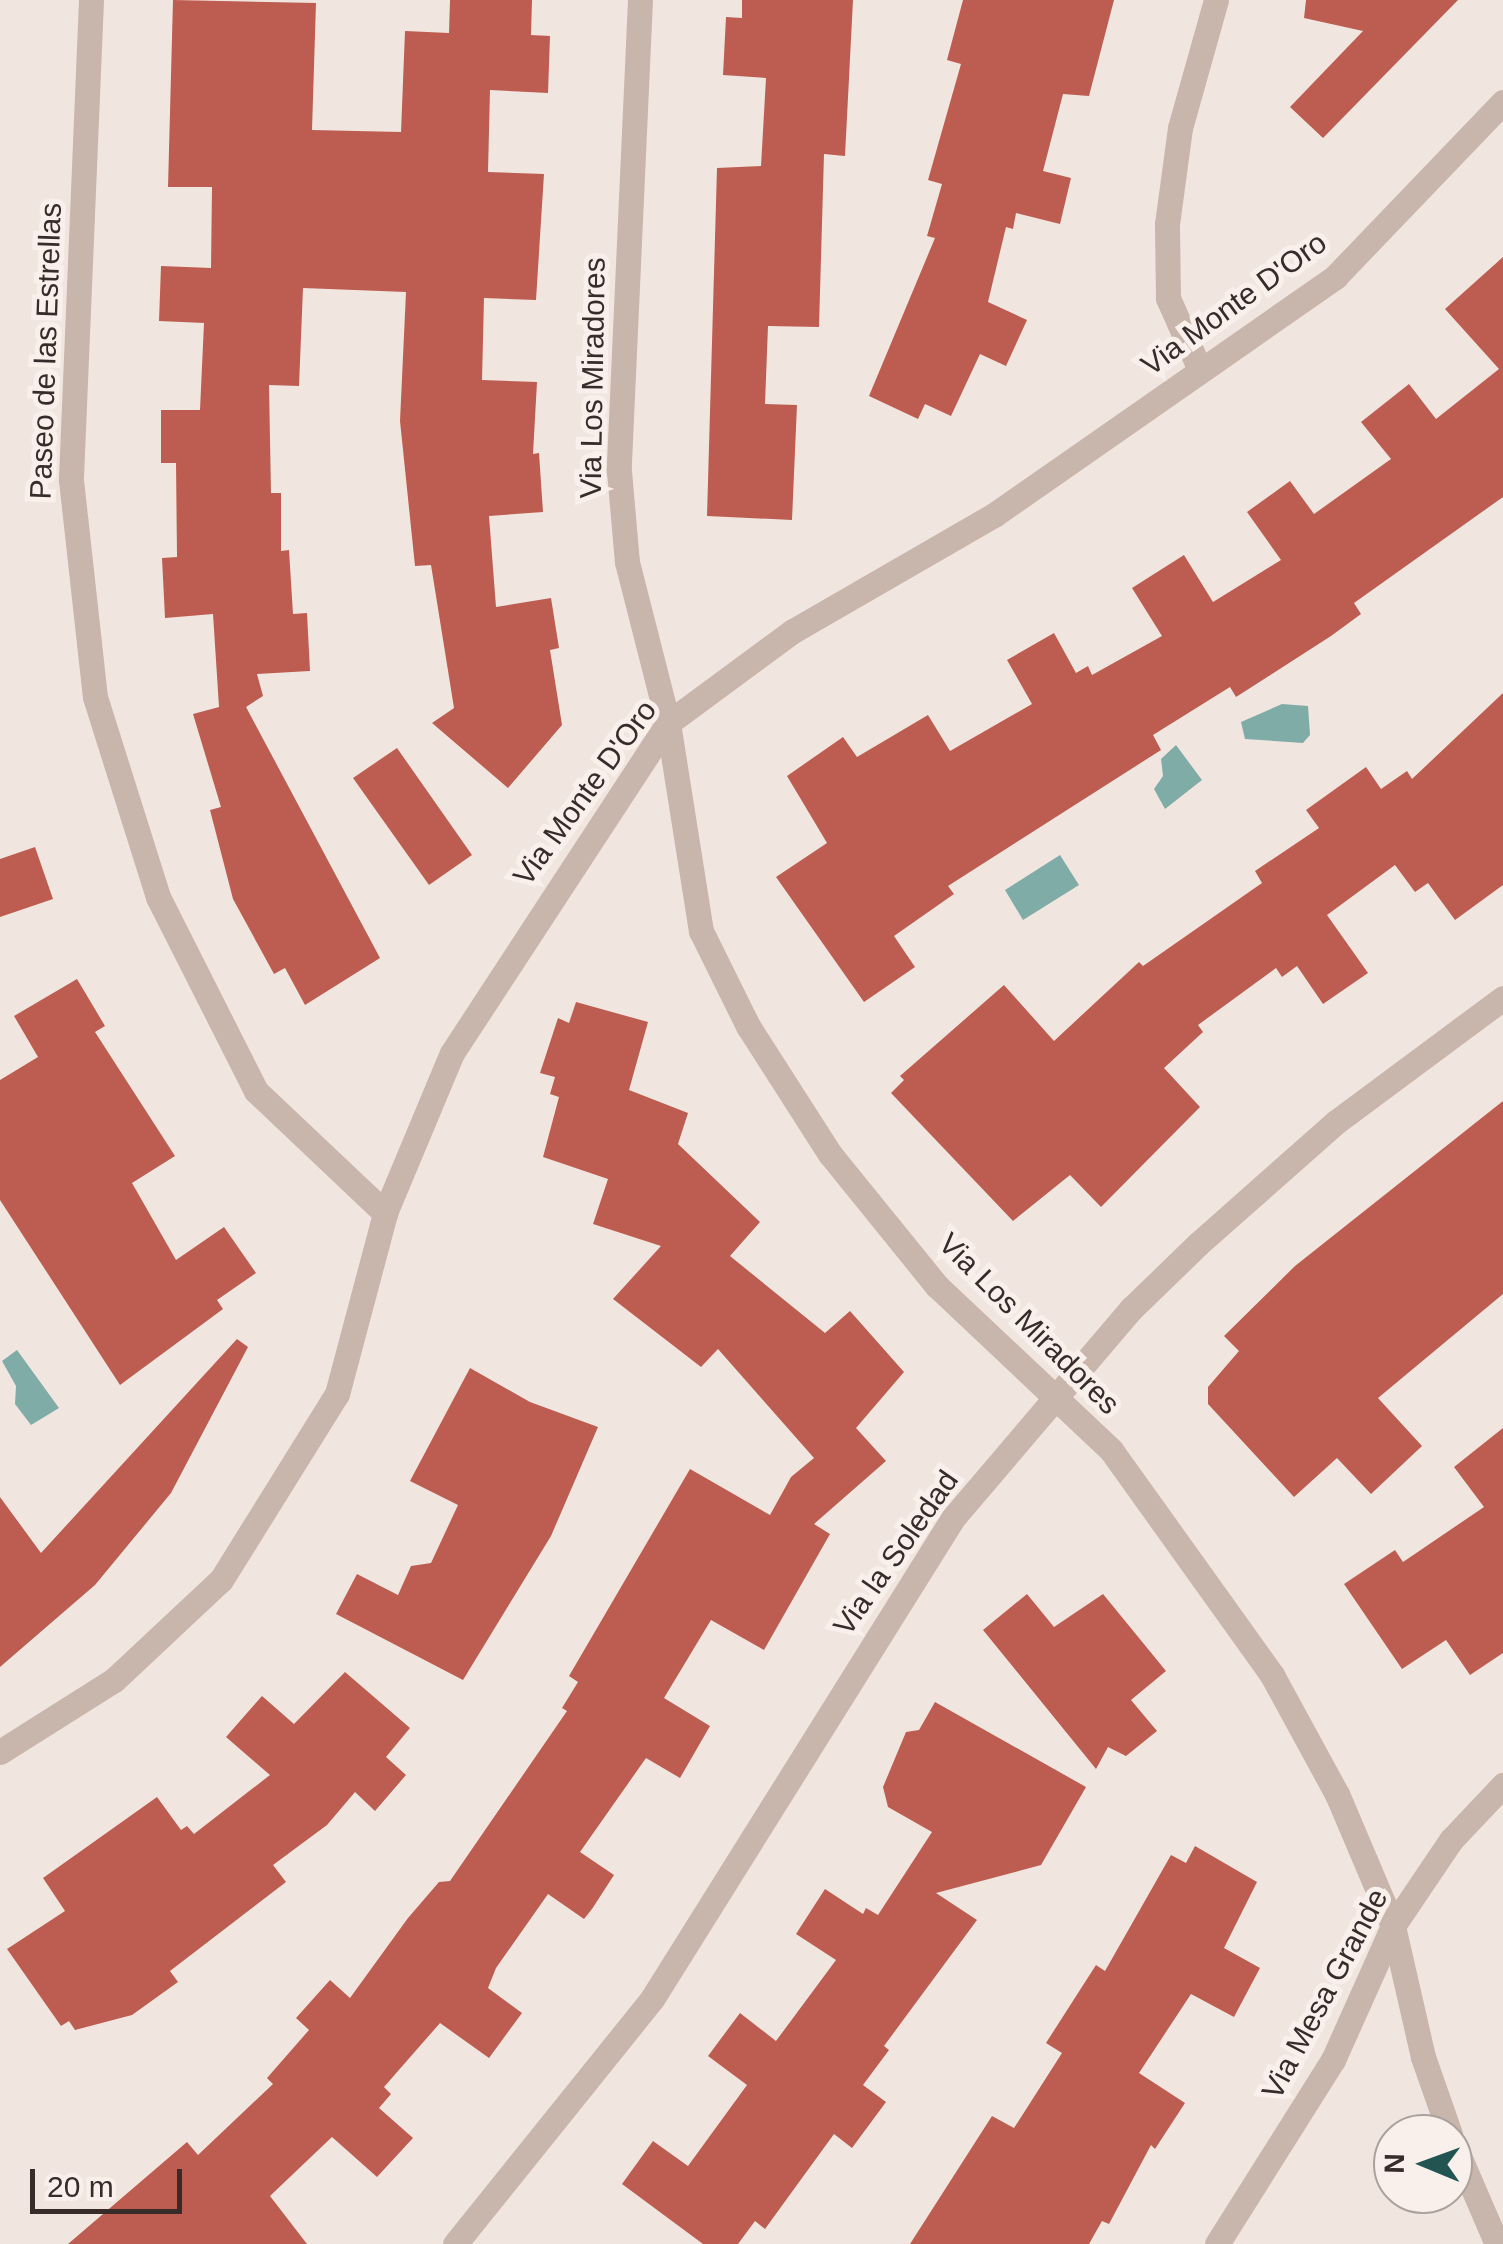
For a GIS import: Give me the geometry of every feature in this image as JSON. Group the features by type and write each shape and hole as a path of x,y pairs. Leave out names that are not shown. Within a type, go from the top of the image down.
{"street":[{"name":"Paseo de las Estrellas","path":"91,0 71,480 95,697 158,896 256,1091 385,1214"},
{"name":"Via Los Miradores","path":"640,0 618,472 627,562 668,723 700,931 748,1026 830,1154 937,1286 1111,1450 1272,1675 1338,1794 1393,1926 1423,2057 1443,2114"},
{"path":"1200,370 1168,298 1167,224 1180,128 1216,0"},
{"name":"Via Monte D'Oro","path":"0,1752 114,1680 221,1580 337,1394 385,1214 452,1053 668,723 792,631 994,515 1336,276 1503,102"},
{"name":"Via la Soledad","path":"455,2244 652,1999 953,1518 1131,1309 1198,1244 1336,1122 1503,998"},
{"name":"Via Mesa Grande","path":"1217,2244 1333,2060 1393,1926 1451,1840 1503,1784"},
{"path":"1473,2188 1497,2244"}],"water":[{"path":"1282,704 1308,706 1310,735 1303,743 1245,739 1241,722"},
{"path":"1176,745 1202,780 1165,809 1154,789 1163,776 1161,759"},
{"path":"1060,855 1079,885 1023,920 1005,890"},
{"path":"17,1350 59,1408 31,1425 15,1404 16,1386 2,1361"}],"building":[{"path":"173,0 316,3 312,130 401,132 405,31 449,33 450,0 532,0 531,35 550,36 548,93 490,90 488,172 544,174 536,300 484,298 482,380 537,382 533,454 539,453 543,512 489,516 496,607 551,598 559,648 550,650 562,725 508,788 432,723 454,708 431,565 415,566 400,421 406,292 303,288 299,386 269,385 271,493 281,493 281,551 289,550 293,614 307,613 310,671 257,674 263,696 246,707 380,958 305,1005 285,968 274,974 233,899 210,810 221,807 193,714 219,707 213,614 165,618 162,558 177,557 176,463 161,463 161,410 200,410 204,323 159,321 161,266 211,268 212,187 168,187"},
{"path":"742,0 853,0 845,156 824,154 819,327 768,326 765,404 797,405 792,520 707,516 717,168 761,166 766,78 723,75 726,17 742,18"},
{"path":"963,0 1114,0 1089,96 1063,94 1043,171 1071,178 1060,224 1016,213 1013,229 1006,227 988,302 1027,320 1006,366 980,354 951,416 925,404 918,419 869,396 935,238 927,236 942,184 928,180 961,64 947,60"},
{"path":"1306,0 1458,0 1323,138 1290,107 1363,31 1304,18"},
{"path":"1503,257 1503,497 1354,603 1361,614 1331,636 1236,697 1230,687 1153,735 1161,750 948,886 954,894 894,936 915,967 864,1002 776,877 827,843 787,776 843,737 857,757 928,715 950,751 1032,704 1007,660 1054,633 1076,673 1088,666 1092,675 1162,636 1132,588 1184,555 1213,602 1281,560 1247,512 1290,481 1314,514 1391,459 1361,422 1409,384 1436,419 1499,369 1445,309"},
{"path":"1503,693 1503,885 1455,920 1428,883 1415,892 1395,865 1327,915 1368,973 1323,1004 1297,966 1282,977 1276,968 1198,1025 1203,1032 1164,1068 1200,1107 1101,1207 1070,1175 1013,1221 891,1093 904,1080 900,1076 1004,985 1054,1041 1139,962 1143,966 1262,883 1255,871 1319,828 1306,810 1366,767 1381,789 1407,771 1412,779"},
{"path":"397,748 472,855 429,885 353,778"},
{"path":"35,847 53,899 0,917 0,859"},
{"path":"77,979 105,1026 95,1032 175,1156 132,1183 176,1260 224,1227 256,1273 217,1300 223,1309 120,1385 0,1200 0,1080 38,1057 14,1016"},
{"path":"576,1002 648,1022 629,1090 688,1113 678,1144 760,1222 730,1256 825,1333 850,1311 904,1372 856,1428 886,1461 814,1524 830,1534 764,1650 711,1620 664,1698 710,1726 680,1778 646,1758 580,1852 614,1875 592,1909 584,1919 548,1894 496,1968 488,1988 522,2013 489,2058 440,2023 384,2087 391,2094 379,2108 413,2138 377,2177 332,2137 270,2196 307,2244 68,2244 187,2142 198,2155 273,2084 267,2078 309,2030 296,2018 330,1980 350,1998 408,1918 439,1882 450,1881 567,1711 562,1708 578,1682 569,1676 690,1469 770,1515 791,1477 814,1458 718,1349 701,1367 613,1299 661,1246 593,1224 608,1179 543,1157 559,1097 550,1094 555,1077 540,1073 558,1018 569,1023"},
{"path":"1503,1101 1503,1294 1378,1398 1422,1446 1371,1494 1337,1458 1294,1497 1208,1404 1208,1387 1239,1351 1224,1336 1295,1266"},
{"path":"237,1339 248,1347 171,1493 95,1585 0,1667 0,1497 41,1553"},
{"path":"470,1368 530,1402 598,1427 551,1536 463,1680 336,1614 357,1574 398,1595 411,1566 431,1563 458,1505 410,1481"},
{"path":"1503,1428 1503,1653 1470,1675 1446,1640 1402,1669 1344,1584 1395,1550 1403,1562 1484,1507 1454,1467"},
{"path":"1027,1594 1054,1627 1103,1594 1166,1671 1131,1700 1157,1731 1126,1756 1108,1747 1096,1769 983,1630"},
{"path":"345,1672 410,1728 386,1757 406,1775 375,1811 355,1792 327,1825 273,1865 286,1882 170,1971 178,1982 132,2015 75,2030 69,2021 61,2026 7,1949 65,1911 43,1878 157,1797 181,1830 187,1826 194,1834 270,1775 226,1737 262,1696 294,1724"},
{"path":"935,1702 1086,1787 1041,1865 936,1893 977,1920 884,2046 889,2050 863,2085 886,2102 852,2148 834,2134 765,2229 755,2221 738,2244 703,2244 622,2184 653,2141 688,2166 747,2085 708,2056 740,2013 776,2041 836,1960 796,1934 825,1889 863,1914 866,1908 878,1915 932,1832 888,1807 883,1787 906,1732 919,1730"},
{"path":"1195,1846 1257,1882 1224,1948 1260,1968 1234,2017 1191,1994 1139,2073 1185,2103 1155,2149 1151,2145 1109,2224 1102,2221 1089,2244 910,2244 992,2116 1014,2128 1062,2053 1046,2043 1096,1965 1105,1971 1171,1855 1186,1863"}]}
